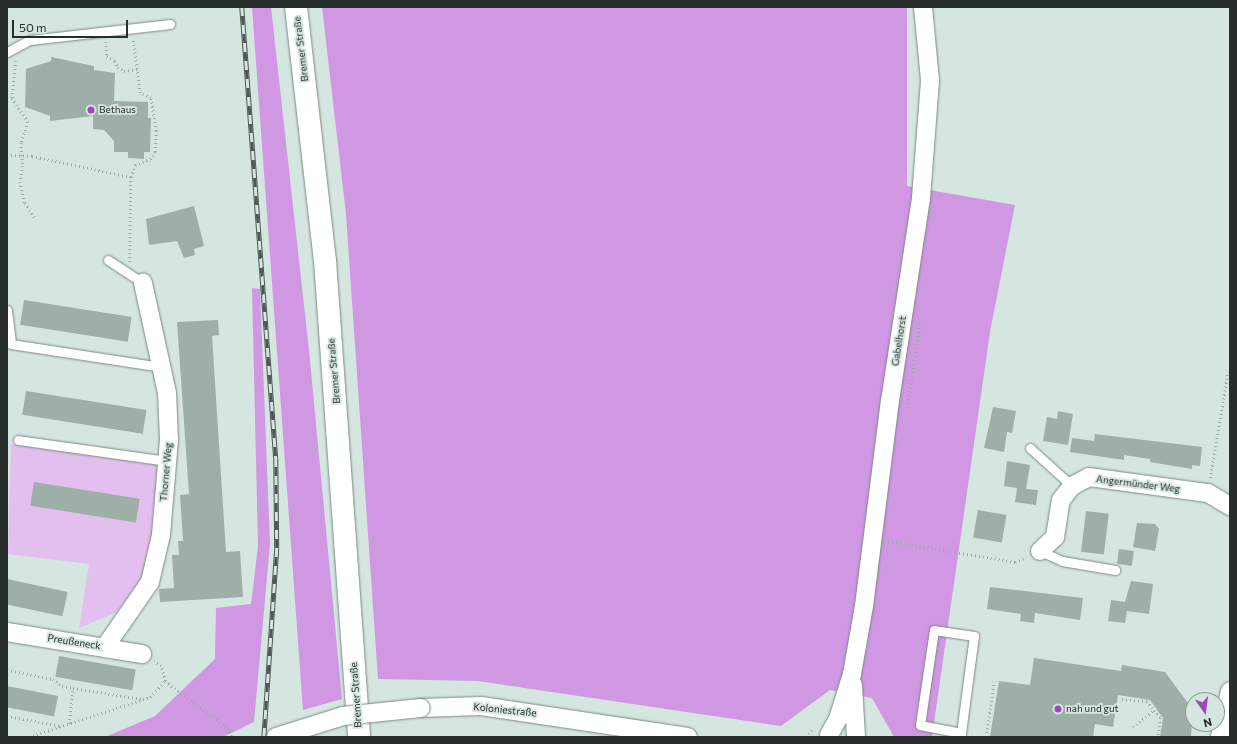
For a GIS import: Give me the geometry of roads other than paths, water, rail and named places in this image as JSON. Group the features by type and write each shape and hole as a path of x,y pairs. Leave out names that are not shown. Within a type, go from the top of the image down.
{"main road":[{"name":"Bremer Straße","path":"296,7 325,261 359,737"}],"street":[{"name":"Gabelhorst","path":"828,736 838,719 852,674 864,606 872,539 921,198 930,80 923,7"},
{"name":"Thorner Weg","path":"105,647 150,582 161,535 167,461 167,392 162,367 136,280"},
{"name":"Angermünder Weg","path":"1040,551 1055,537 1061,500 1072,486 1089,477 1208,493 1230,506"},
{"name":"Preußeneck","path":"7,632 142,654"},
{"name":"Gabelhorst","path":"852,674 856,737"},
{"path":"1220,737 1230,691"},
{"name":"Koloniestraße","path":"276,737 343,716 421,708 481,706 688,737"},
{"path":"828,736 839,734 852,737"}],"lane":[{"path":"9,56 30,40 170,24"},
{"path":"108,260 136,280"},
{"path":"7,310 11,344 162,367"},
{"path":"18,440 167,461"},
{"path":"1030,448 1072,486"},
{"path":"1040,551 1062,562 1115,570"},
{"path":"934,630 974,636 960,735 920,725 934,630"}],"railway":[{"path":"242,7 276,458 277,548 264,737"}],"place":[{"name":"Bethaus","path":"91,110"},
{"name":"nah und gut","path":"1058,709"}]}
